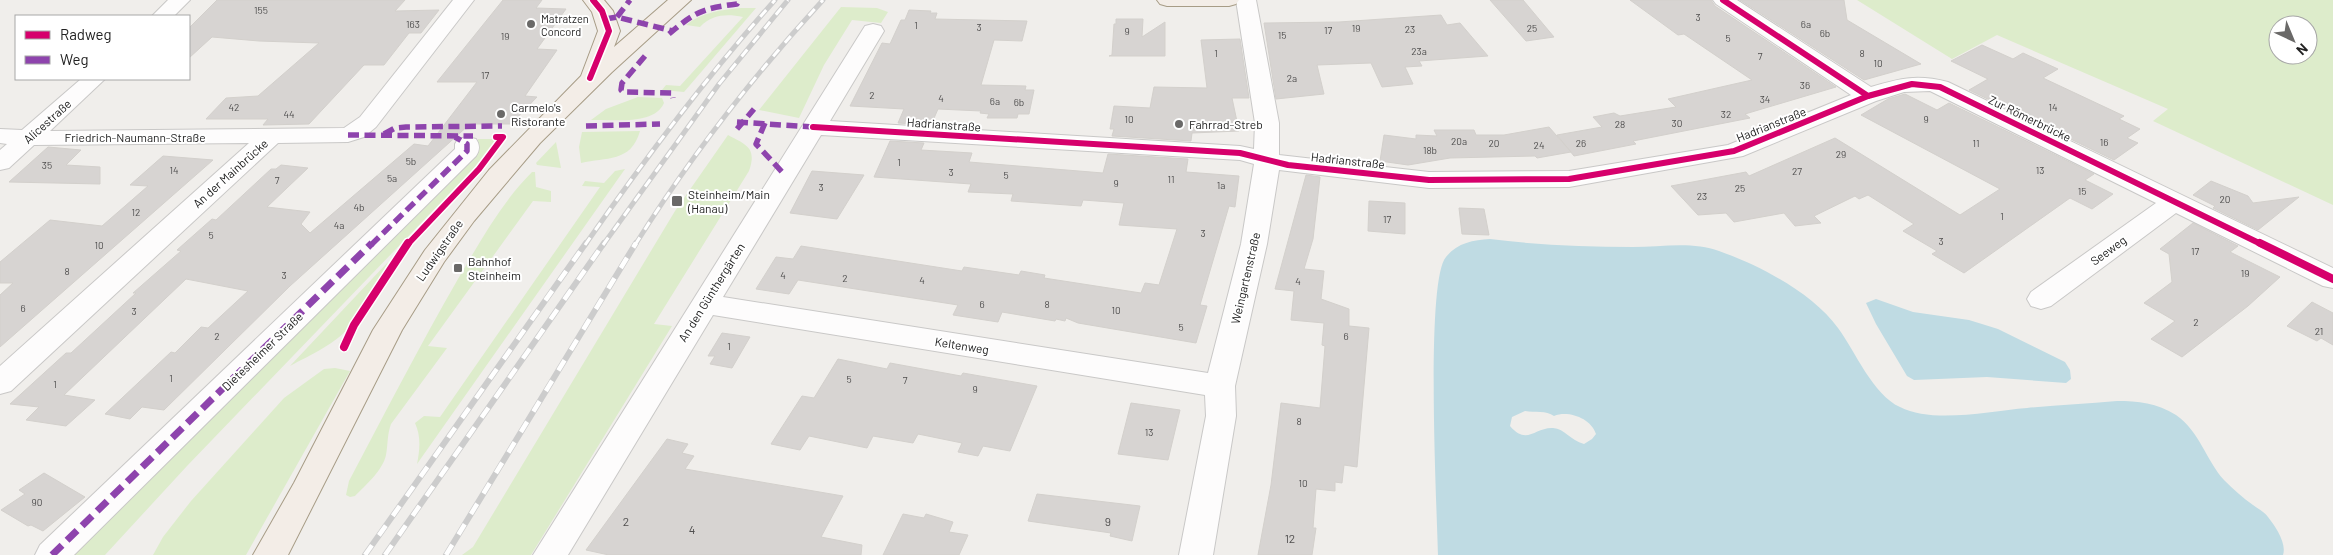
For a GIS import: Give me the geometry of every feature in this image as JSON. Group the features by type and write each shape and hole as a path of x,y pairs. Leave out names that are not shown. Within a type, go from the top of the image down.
{"main road":[{"path":"590,78 609,31 602,11 593,0"},
{"name":"Ludwigstraße","path":"270,555 294,515 391,325 422,274 482,193 544,124 590,78 681,0"},
{"path":"1167,0 1230,0"}],"street":[{"path":"163,15 180,0"},
{"name":"An der Mainbrücke","path":"0,383 271,136 348,135 362,128 464,0"},
{"name":"Weingartenstraße","path":"1196,555 1221,416 1220,386 1254,244 1267,167 1267,123 1246,0"},
{"path":"1723,0 1868,96"},
{"name":"An den Günthergärten","path":"550,555 873,31"},
{"name":"Alicestraße","path":"0,163 93,80"},
{"name":"Zur Römerbrücke","path":"1868,96 1909,82 1924,82 1940,87 2333,279"},
{"name":"Hadrianstraße","path":"813,127 1240,153 1267,167 1288,165 1429,180 1570,179 1734,151 1868,96"},
{"name":"Friedrich-Naumann-Straße","path":"0,136 28,138 271,136"},
{"name":"Dietesheimer Straße","path":"52,555 468,151 467,144"},
{"name":"Seeweg","path":"2041,299 2174,202"},
{"name":"Keltenweg","path":"704,304 1220,386"}],"green space":[{"path":"1857,0 2333,0 2333,205 2153,121 2168,109 1997,35 1952,59"},
{"path":"841,7 877,8 888,12 881,23 852,20 824,65 799,118 759,110"},
{"path":"741,8 756,8 684,92 662,90 666,85 680,86 743,17 720,16 715,17 700,27 686,25 705,14"},
{"path":"638,97 662,98 664,103 659,110 642,118 632,120 591,120 606,109"},
{"path":"640,131 636,141 624,154 608,159 581,163 579,147 582,132"},
{"path":"728,135 749,148 752,157 749,171 654,324 672,326 531,555 462,555 473,547 675,211"},
{"path":"478,139 498,139 473,169 187,466 105,555 63,555 476,146"},
{"path":"556,142 561,168 537,165 536,163"},
{"path":"625,169 417,464 419,443 415,423 424,416 440,417 600,187 582,186 585,181 604,183 615,171"},
{"path":"532,172 535,172 536,187 551,191 551,202 533,201 428,346 447,348 391,424 386,455 378,472 355,496 350,497 346,495 349,481 458,279 501,210"},
{"path":"388,262 367,303 345,332 322,348 290,366"},
{"path":"335,368 350,371 246,555 153,555 163,537 191,501 284,398 324,369"}],"water":[{"path":"1490,239 1597,247 1687,245 1709,248 1735,257 1768,272 1814,303 1838,328 1865,372 1881,393 1900,407 1913,412 1945,416 2117,401 2155,405 2176,415 2184,422 2197,438 2224,480 2267,515 2282,540 2283,555 1438,555 1434,350 1440,275 1446,257 1455,248 1472,241","holes":["1525,411 1544,412 1554,416 1560,414 1572,415 1584,420 1593,428 1596,434 1584,444 1561,430 1553,428 1521,435 1510,426 1512,417"]},
{"path":"1876,299 1913,312 1969,320 1998,329 2065,362 2070,370 2071,379 2066,383 1987,377 1914,380 1907,376 1876,324 1866,303"}],"building":[{"path":"217,0 405,0 395,11 439,10 421,33 409,33 384,65 364,65 309,124 263,125 268,119 206,119 226,98 258,96 319,43 212,37 190,57 190,27"},
{"path":"503,0 542,0 536,8 566,9 537,49 557,50 525,96 537,97 511,124 470,124 290,286 164,410 142,407 130,419 105,414 171,352 175,353 201,327 208,328 248,291 186,279 64,395 95,400 66,426 26,420 39,407 10,404 66,353 71,353 136,293 133,293 181,251 177,250 212,219 216,220 271,169 276,169 281,165 308,168 267,207 310,212 301,224 310,233 414,144 428,146 477,82 437,82"},
{"path":"1490,0 1523,0 1554,37 1526,41"},
{"path":"1630,0 1711,0 1715,6 1836,87 1745,114 1750,118 1633,141 1636,144 1574,156 1557,135 1602,127 1593,117 1614,113 1620,116 1676,107 1668,99 1752,80 1684,34 1678,35"},
{"path":"1740,0 1844,0 1847,20 1921,64 1864,80"},
{"path":"909,10 937,13 935,19 1027,21 1022,41 994,40 981,85 1026,86 1025,90 1034,90 1029,114 1018,114 1017,118 987,118 989,114 980,113 981,111 938,109 931,125 898,123 904,109 850,106 882,43 890,44 901,20 905,20"},
{"path":"1441,15 1447,25 1460,23 1488,56 1419,61 1422,66 1405,67 1413,84 1382,87 1371,63 1317,65 1324,94 1276,99 1264,23 1339,22"},
{"path":"1116,19 1143,19 1142,37 1165,22 1165,56 1109,56 1112,55"},
{"path":"1240,39 1249,98 1232,98 1239,131 1192,133 1191,141 1112,136 1114,129 1110,129 1114,106 1150,108 1154,87 1207,88 1201,40"},
{"path":"1982,45 2013,59 2023,53 2058,69 2043,78 2124,116 2119,119 2140,129 2127,138 2138,143 2114,160 1969,90 1988,79 1951,61"},
{"path":"1905,94 1937,110 1949,103 2094,174 2085,180 2113,194 2092,209 2070,198 1964,273 1932,254 1937,251 1903,231 1914,224 1868,195 1859,199 1855,196 1814,216 1821,223 1795,226 1784,213 1734,222 1726,213 1698,215 1671,186 1746,172 1749,176 1835,138 1960,215 2000,189 1861,115 1888,99"},
{"path":"1549,127 1571,152 1537,158 1535,156 1450,158 1408,165 1380,161 1384,135 1416,139 1416,135 1437,136 1434,130 1474,130 1476,135 1504,135"},
{"path":"890,141 924,143 921,150 972,153 969,162 1103,173 1108,154 1188,159 1186,172 1239,176 1235,207 1229,206 1200,305 1207,306 1196,343 1078,323 1066,318 1065,321 1056,319 1055,321 1002,312 998,322 953,315 958,305 798,280 789,294 756,289 776,257 793,259 801,246 962,271 964,267 1019,275 1021,271 1045,275 1044,278 1141,293 1145,283 1159,285 1177,229 1119,225 1124,203 1083,200 1081,206 1011,201 1013,194 968,192 971,184 874,177"},
{"path":"48,147 81,150 66,165 100,167 100,184 9,182"},
{"path":"163,156 213,160 0,347 0,295 13,283 0,283 0,262 50,220 102,226 148,186 130,185"},
{"path":"812,171 864,175 837,219 790,213"},
{"path":"1306,175 1320,177 1313,239 1304,269 1324,271 1321,299 1349,309 1349,326 1369,328 1357,467 1344,465 1342,483 1335,482 1335,491 1316,489 1313,528 1316,528 1312,555 1258,555 1271,485 1281,403 1320,408 1325,346 1322,345 1324,323 1291,320 1294,291 1275,289"},
{"path":"2211,181 2248,196 2253,203 2299,197 2258,230 2213,208 2215,206 2193,195"},
{"path":"1369,201 1405,203 1405,234 1368,231"},
{"path":"1459,208 1484,209 1489,235 1462,234"},
{"path":"2193,223 2238,246 2230,252 2280,277 2248,306 2182,357 2151,339 2175,321 2144,303 2172,282 2169,254 2160,249"},
{"path":"2312,302 2333,313 2333,345 2321,338 2317,341 2287,326"},
{"path":"722,333 750,337 732,368 710,364 715,356 708,356"},
{"path":"838,359 887,369 890,363 961,376 963,373 1037,386 1010,451 983,446 978,456 958,452 962,443 918,434 913,443 873,436 867,448 809,436 800,450 771,444 802,396 814,398"},
{"path":"1131,403 1180,410 1168,460 1118,454"},
{"path":"667,439 688,444 682,453 694,456 685,469 843,496 821,537 862,545 861,555 609,555 586,550"},
{"path":"44,473 85,497 43,531 31,525 28,526 1,510 25,494 19,490"},
{"path":"1037,494 1140,506 1132,541 1110,536 1111,533 1028,521"},
{"path":"903,514 924,518 926,514 953,522 949,532 968,535 959,555 883,555"}],"railway":[{"path":"585,245 676,120 724,59 775,0"},
{"path":"603,245 719,84 788,0"},
{"path":"635,245 678,180 723,118 823,0"},
{"path":"365,555 586,243"},
{"path":"385,555 604,243"},
{"path":"446,555 636,243"}],"marked path":[{"path":"617,17 630,0"},
{"path":"669,34 691,15 711,7 737,4 739,0"},
{"path":"605,19 617,17 673,31"},
{"path":"645,56 622,83 621,90 623,92 672,93 673,98"},
{"path":"737,129 754,109"},
{"path":"737,122 813,127"},
{"path":"765,123 756,144 784,174"},
{"path":"586,126 660,124"},
{"path":"384,134 395,128 406,127 502,126"},
{"path":"348,135 473,136"},
{"path":"52,555 467,151 467,144 455,137"}],"cycle path":[{"path":"590,78 609,31 602,11 593,0"},
{"path":"1723,0 1868,96 1904,85 1921,83 1940,87 2333,279"},
{"path":"813,127 1240,153 1288,165 1429,180 1569,179 1734,151 1868,96"},
{"path":"344,347 354,325 399,255 417,232 479,169 503,137 496,137"}],"place":[{"name":"Matratzen Concord","path":"531,24"},
{"name":"Carmelo's Ristorante","path":"501,114"},
{"name":"Fahrrad-Streb","path":"1179,124"},
{"name":"Steinheim/Main (Hanau)","path":"677,201"},
{"name":"Bahnhof Steinheim","path":"458,268"}]}
